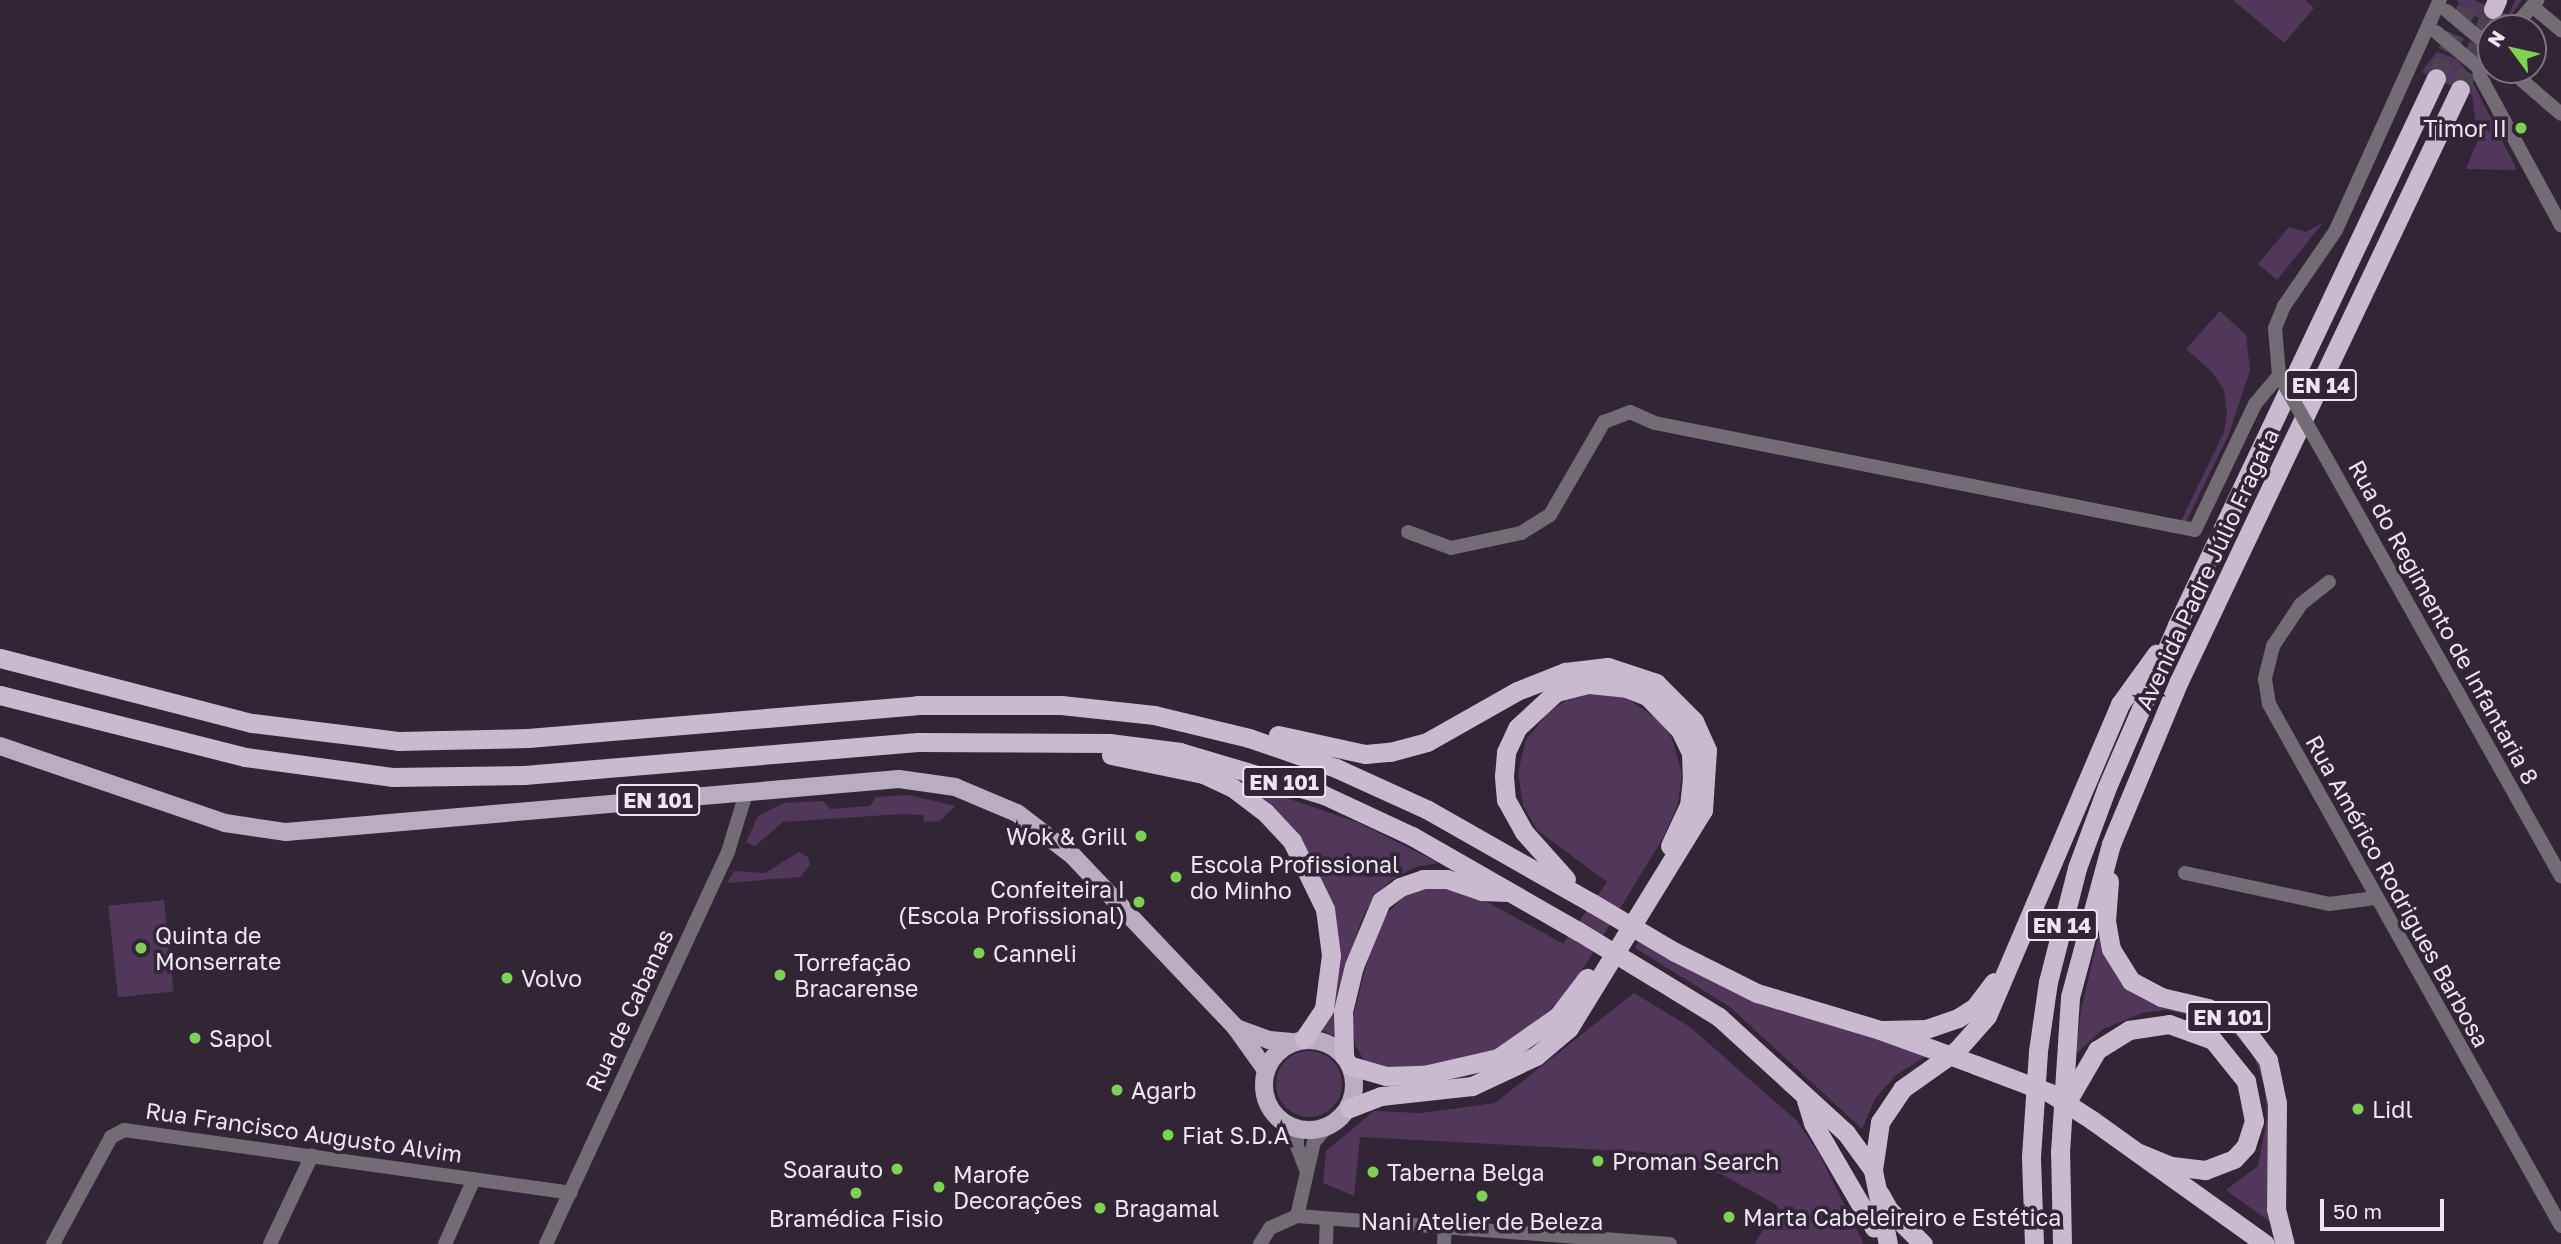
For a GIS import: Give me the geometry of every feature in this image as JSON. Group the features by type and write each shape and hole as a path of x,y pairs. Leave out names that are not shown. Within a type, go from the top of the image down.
{"highway":[{"name":"Avenida Padre Júlio Fragata","path":"2178,625 2436,78"},
{"name":"Avenida Padre Júlio Fragata","path":"2111,844 2179,681 2460,89"},
{"name":"EN 14","path":"2035,1244 2032,1121 2042,1016 2055,949 2103,798 2178,625"},
{"name":"EN 101","path":"0,659 252,723 398,741 528,738 916,705 1061,705 1154,715 1249,738 1336,768 1428,810 1675,952 1757,993 1880,1030 1940,1026 1975,1007 2027,923 2120,704 2178,625"},
{"path":"1249,738 1278,735 1365,754 1390,752 1427,742 1517,691 1565,672 1608,667 1656,683 1694,721 1707,750 1703,810 1569,1028 1536,1056 1472,1086 1381,1096 1349,1108"},
{"path":"1513,892 1482,891 1447,879 1423,879 1401,887 1381,901 1354,966 1343,1011 1347,1060 1386,1076 1424,1076 1498,1058 1558,1016 1580,990 1676,836 1689,804 1692,778 1690,753 1668,714 1647,696 1608,684 1556,692 1540,703 1517,727 1506,752 1504,776 1506,800 1524,832 1542,856 1592,903"},
{"name":"EN 101","path":"0,695 245,757 392,777 524,775 918,742 1120,744 1180,752 1240,768 1324,795 1374,818 1513,892 1718,1017 1806,1100 1846,1133 1875,1180 1889,1210 1923,1244"},
{"path":"1034,742 1203,774 1233,788 1265,811 1292,841 1325,909 1331,955 1324,1009 1298,1041"},
{"name":"EN 14","path":"2062,1244 2062,1115 2070,997 2111,844"},
{"name":"EN 101","path":"2111,844 2106,921 2111,949 2132,981 2161,997 2208,1008 2241,1024 2268,1060 2277,1103 2276,1209 2285,1244"},
{"path":"1888,1244 1875,1180 1874,1139 1889,1106 1916,1076 1945,1057 1987,1016 2027,923"},
{"path":"2062,1115 2087,1063 2097,1050 2129,1030 2169,1024 2213,1040 2240,1069 2248,1088 2253,1121 2246,1146 2234,1158 2205,1170 2171,1166 2138,1153"},
{"path":"1880,1030 1945,1057 1976,1065 2050,1093 2265,1244"},
{"path":"1806,1100 1813,1123 1866,1209 1881,1244"}],"main road":[{"name":"EN 101","path":"0,746 225,823 286,832 898,779 955,787 1017,813 1073,856 1236,1028 1266,1070"},
{"name":"EN 101","path":"1236,1028 1269,1040 1332,1045 1347,1060"},
{"path":"1298,1041 1281,1049 1266,1070 1265,1099 1283,1123 1297,1129 1327,1127 1349,1108 1355,1080 1347,1060"}],"street":[{"path":"2426,0 2441,8 2477,38"},
{"path":"2535,3 2561,30"},
{"path":"2441,8 2436,32 2477,66"},
{"path":"1408,532 1451,548 1521,533 1550,515 1604,422 1630,412 1655,423 2195,530 2256,404 2279,375 2275,328 2284,306 2336,230 2441,8"},
{"path":"2487,84 2561,225"},
{"path":"2526,84 2561,114"},
{"name":"Rua do Regimento de Infantaria 8","path":"2279,375 2561,876"},
{"name":"Rua Américo Rodrigues Barbosa","path":"2329,582 2301,604 2273,646 2265,679 2269,704 2561,1226"},
{"name":"Rua de Cabanas","path":"546,1244 728,852 746,793"},
{"path":"2185,873 2329,904 2376,898"},
{"path":"1297,1216 1314,1142 1327,1127"},
{"path":"1297,1129 1297,1146 1306,1170"},
{"name":"Rua Francisco Augusto Alvim","path":"53,1244 111,1137 124,1130 571,1194"},
{"path":"270,1244 312,1155"},
{"path":"444,1244 474,1179"},
{"path":"1260,1244 1270,1228 1297,1216 1670,1244"},
{"path":"1326,1244 1327,1220"},
{"path":"1444,1244 1445,1227"}],"shaded area":[{"path":"2233,0 2305,0 2314,8 2284,43"},
{"path":"2457,0 2474,0 2507,14 2477,14 2477,17 2467,14"},
{"path":"2515,0 2522,0 2512,14 2509,14"},
{"path":"2437,52 2457,59 2467,71 2517,170 2466,169 2478,140 2472,95 2421,72"},
{"path":"2323,223 2277,280 2258,264 2289,227 2306,232"},
{"path":"2220,311 2246,335 2250,370 2229,434 2186,522 2181,521 2224,432 2227,413 2224,390 2212,372 2186,349"},
{"path":"1592,694 1627,698 1660,721 1671,736 1682,773 1678,804 1663,838 1573,985 1551,1009 1494,1052 1456,1064 1386,1070 1365,1062 1355,1045 1352,1020 1373,940 1384,917 1403,897 1428,886 1464,889 1563,944 1607,882 1537,830 1523,805 1518,772 1526,740 1549,712 1567,700"},
{"path":"1249,785 1359,823 1439,863 1415,867 1391,880 1373,898 1361,921 1339,992 1334,1036 1321,1030 1332,908 1313,860"},
{"path":"909,795 955,806 940,821 924,822 923,815 902,814 783,822 755,846 746,842 758,816 783,803 823,801 830,809 870,806 876,797"},
{"path":"799,852 808,857 810,865 800,877 727,883 734,871 765,873"},
{"name":"Quinta de Monserrate","path":"164,900 174,991 118,997 108,906"},
{"path":"2099,934 2106,953 2200,1014 2233,1028 2256,1052 2268,1084 2274,1225 2226,1190 2258,1166 2267,1118 2264,1084 2253,1053 2231,1031 2199,1017 2166,1010 2142,1013 2103,1029 2076,1054 2081,1010"},
{"path":"1640,940 1736,994 1928,1055 1896,1075 1875,1099 1862,1129 1730,1007 1635,948"},
{"path":"1634,993 1690,1027 1797,1121 1818,1152 1864,1244 1754,1244 1778,1208 1775,1204 1721,1174 1644,1152 1360,1137 1354,1196 1323,1183 1326,1151 1374,1111 1421,1113 1495,1103"},
{"path":"1309,1051 1322,1054 1332,1061 1339,1071 1342,1084 1339,1097 1332,1107 1322,1114 1309,1117 1296,1114 1286,1107 1279,1097 1276,1084 1279,1071 1286,1061 1296,1054"}],"tunnel":[{"path":"2436,78 2470,0"},
{"path":"2460,89 2493,9"}],"place":[{"name":"Timor II","path":"2521,128"},
{"name":"Wok & Grill","path":"1141,836"},
{"name":"Escola Profissional do Minho","path":"1176,877"},
{"name":"Confeiteira I (Escola Profissional)","path":"1139,902"},
{"name":"Quinta de Monserrate","path":"141,948"},
{"name":"Canneli","path":"979,953"},
{"name":"Torrefação Bracarense","path":"780,975"},
{"name":"Volvo","path":"507,978"},
{"name":"Sapol","path":"195,1038"},
{"name":"Agarb","path":"1117,1090"},
{"name":"Lidl","path":"2358,1109"},
{"name":"Fiat S.D.A","path":"1168,1135"},
{"name":"Proman Search","path":"1598,1161"},
{"name":"Soarauto","path":"897,1169"},
{"name":"Taberna Belga","path":"1373,1172"},
{"name":"Marofe Decorações","path":"939,1187"},
{"name":"Bramédica Fisio","path":"856,1193"},
{"name":"Nani Atelier de Beleza","path":"1482,1196"},
{"name":"Bragamal","path":"1100,1208"},
{"name":"Marta Cabeleireiro e Estética","path":"1729,1217"}]}
